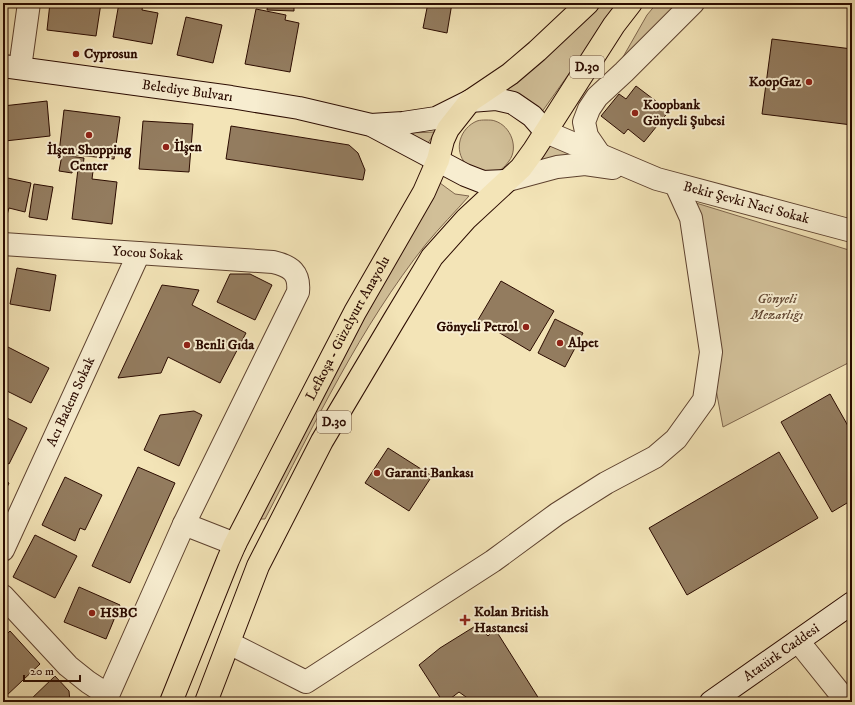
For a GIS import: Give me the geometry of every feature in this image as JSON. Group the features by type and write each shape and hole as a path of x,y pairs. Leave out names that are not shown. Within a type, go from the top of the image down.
{"highway":[{"name":"Lefkoşa - Güzelyurt Anayolu","path":"171,702 235,544 355,312 424,192 438,160 443,140 448,129 470,101 510,74 545,44 588,3"},
{"name":"D.30","path":"206,702 258,566 322,441 432,257 466,219 505,181 521,168 546,132 614,25 631,3"}],"street":[{"path":"11,67 29,3"},
{"path":"600,155 588,136 584,122 589,109 597,97 693,3"},
{"name":"Belediye Bulvarı","path":"11,67 239,98 299,108 371,125 465,175 483,182 505,181"},
{"name":"Belediye Bulvarı","path":"371,125 436,118 470,101 496,99 513,104 532,116 546,132"},
{"name":"Bekir Şevki Naci Sokak","path":"546,132 642,174 676,185 852,231"},
{"name":"Bekir Şevki Naci Sokak","path":"505,181 557,167 586,164 642,174"},
{"path":"229,643 306,682 492,561 556,514 606,483 655,457 676,439 704,400 711,352 691,218 676,185"},
{"name":"Yocou Sokak","path":"3,244 273,262 285,266 291,270 297,278 299,285 298,292 184,524"},
{"name":"Acı Badem Sokak","path":"3,550 138,253"},
{"path":"3,596 68,666 106,698 184,524 235,544"},
{"name":"Atatürk Caddesi","path":"711,702 852,603"},
{"path":"798,641 847,702"}],"green space":[{"path":"600,3 619,3 539,116 504,93"},
{"path":"657,3 682,3 619,64 647,15"},
{"path":"480,120 501,124 509,132 513,144 512,156 509,161 502,169 494,172 486,172 468,166 462,158 459,146 463,134 471,124"},
{"path":"435,132 423,151 385,134"},
{"path":"550,145 578,156 537,163"},
{"path":"440,183 455,194 469,196 426,244 380,309 339,377 265,519 257,519 341,354"},
{"name":"Gönyeli Mezarlığı","path":"683,199 852,251 852,361 723,427 682,207"}],"building":[{"path":"50,3 101,3 96,36 47,30"},
{"path":"119,3 143,4 142,10 158,13 152,44 113,37"},
{"path":"268,3 294,3 294,11 267,10"},
{"path":"428,3 452,3 447,33 423,28"},
{"path":"452,3 473,3 472,7"},
{"path":"256,9 286,15 285,20 299,23 290,72 245,64"},
{"path":"186,17 222,25 213,63 177,55"},
{"name":"KoopGaz","path":"772,39 852,49 852,125 762,114"},
{"name":"Koopbank Gönyeli Şubesi","path":"636,86 669,111 644,142 628,129 624,134 601,116 619,94 626,99"},
{"path":"47,101 50,136 5,141 3,106"},
{"name":"İlşen Shopping Center","path":"64,110 120,117 114,159 59,153"},
{"name":"İlşen","path":"143,121 193,124 189,172 139,169"},
{"path":"231,126 349,145 358,153 365,170 363,180 226,159"},
{"path":"62,155 84,158 83,166 73,164 72,173 59,171"},
{"path":"78,169 93,171 92,179 117,182 112,224 72,219"},
{"path":"3,177 31,183 25,212 9,208 7,215 3,214"},
{"path":"34,184 53,187 47,220 29,217"},
{"path":"17,268 56,275 50,311 10,304"},
{"path":"230,274 250,274 272,285 255,320 217,302"},
{"path":"501,281 554,311 530,351 478,320"},
{"name":"Benli Gıda","path":"162,285 199,290 192,305 246,333 220,383 168,357 161,373 118,378"},
{"name":"Alpet","path":"555,319 583,333 565,367 538,353"},
{"path":"6,346 49,368 31,403 3,389 3,351"},
{"path":"830,394 852,433 852,500 832,512 781,422"},
{"path":"194,411 202,415 179,466 144,450 160,415"},
{"path":"3,416 27,428 9,464 3,461"},
{"path":"388,448 432,476 409,511 365,483"},
{"path":"779,452 818,518 687,595 649,528"},
{"path":"138,467 175,483 130,583 92,566"},
{"path":"65,477 102,495 85,530 80,528 75,541 42,525"},
{"path":"3,480 9,483 3,496"},
{"path":"35,535 77,556 55,598 13,577"},
{"name":"HSBC","path":"79,587 120,605 106,639 64,622"},
{"path":"477,625 488,636 495,629 541,702 491,702 490,700 486,702 473,702 459,692 446,702 443,702 419,665 440,648"},
{"path":"10,631 40,664 5,697 3,695 3,638"},
{"path":"55,676 69,691 70,702 28,702"}],"place":[{"name":"Cyprosun","path":"76,54"},
{"name":"KoopGaz","path":"809,82"},
{"name":"Koopbank Gönyeli Şubesi","path":"635,113"},
{"name":"İlşen Shopping Center","path":"89,135"},
{"name":"İlşen","path":"166,147"},
{"name":"Gönyeli Petrol","path":"526,327"},
{"name":"Alpet","path":"560,343"},
{"name":"Benli Gıda","path":"187,345"},
{"name":"Garanti Bankası","path":"377,473"},
{"name":"HSBC","path":"92,613"},
{"name":"Kolan British Hastanesi","path":"465,620"}]}
